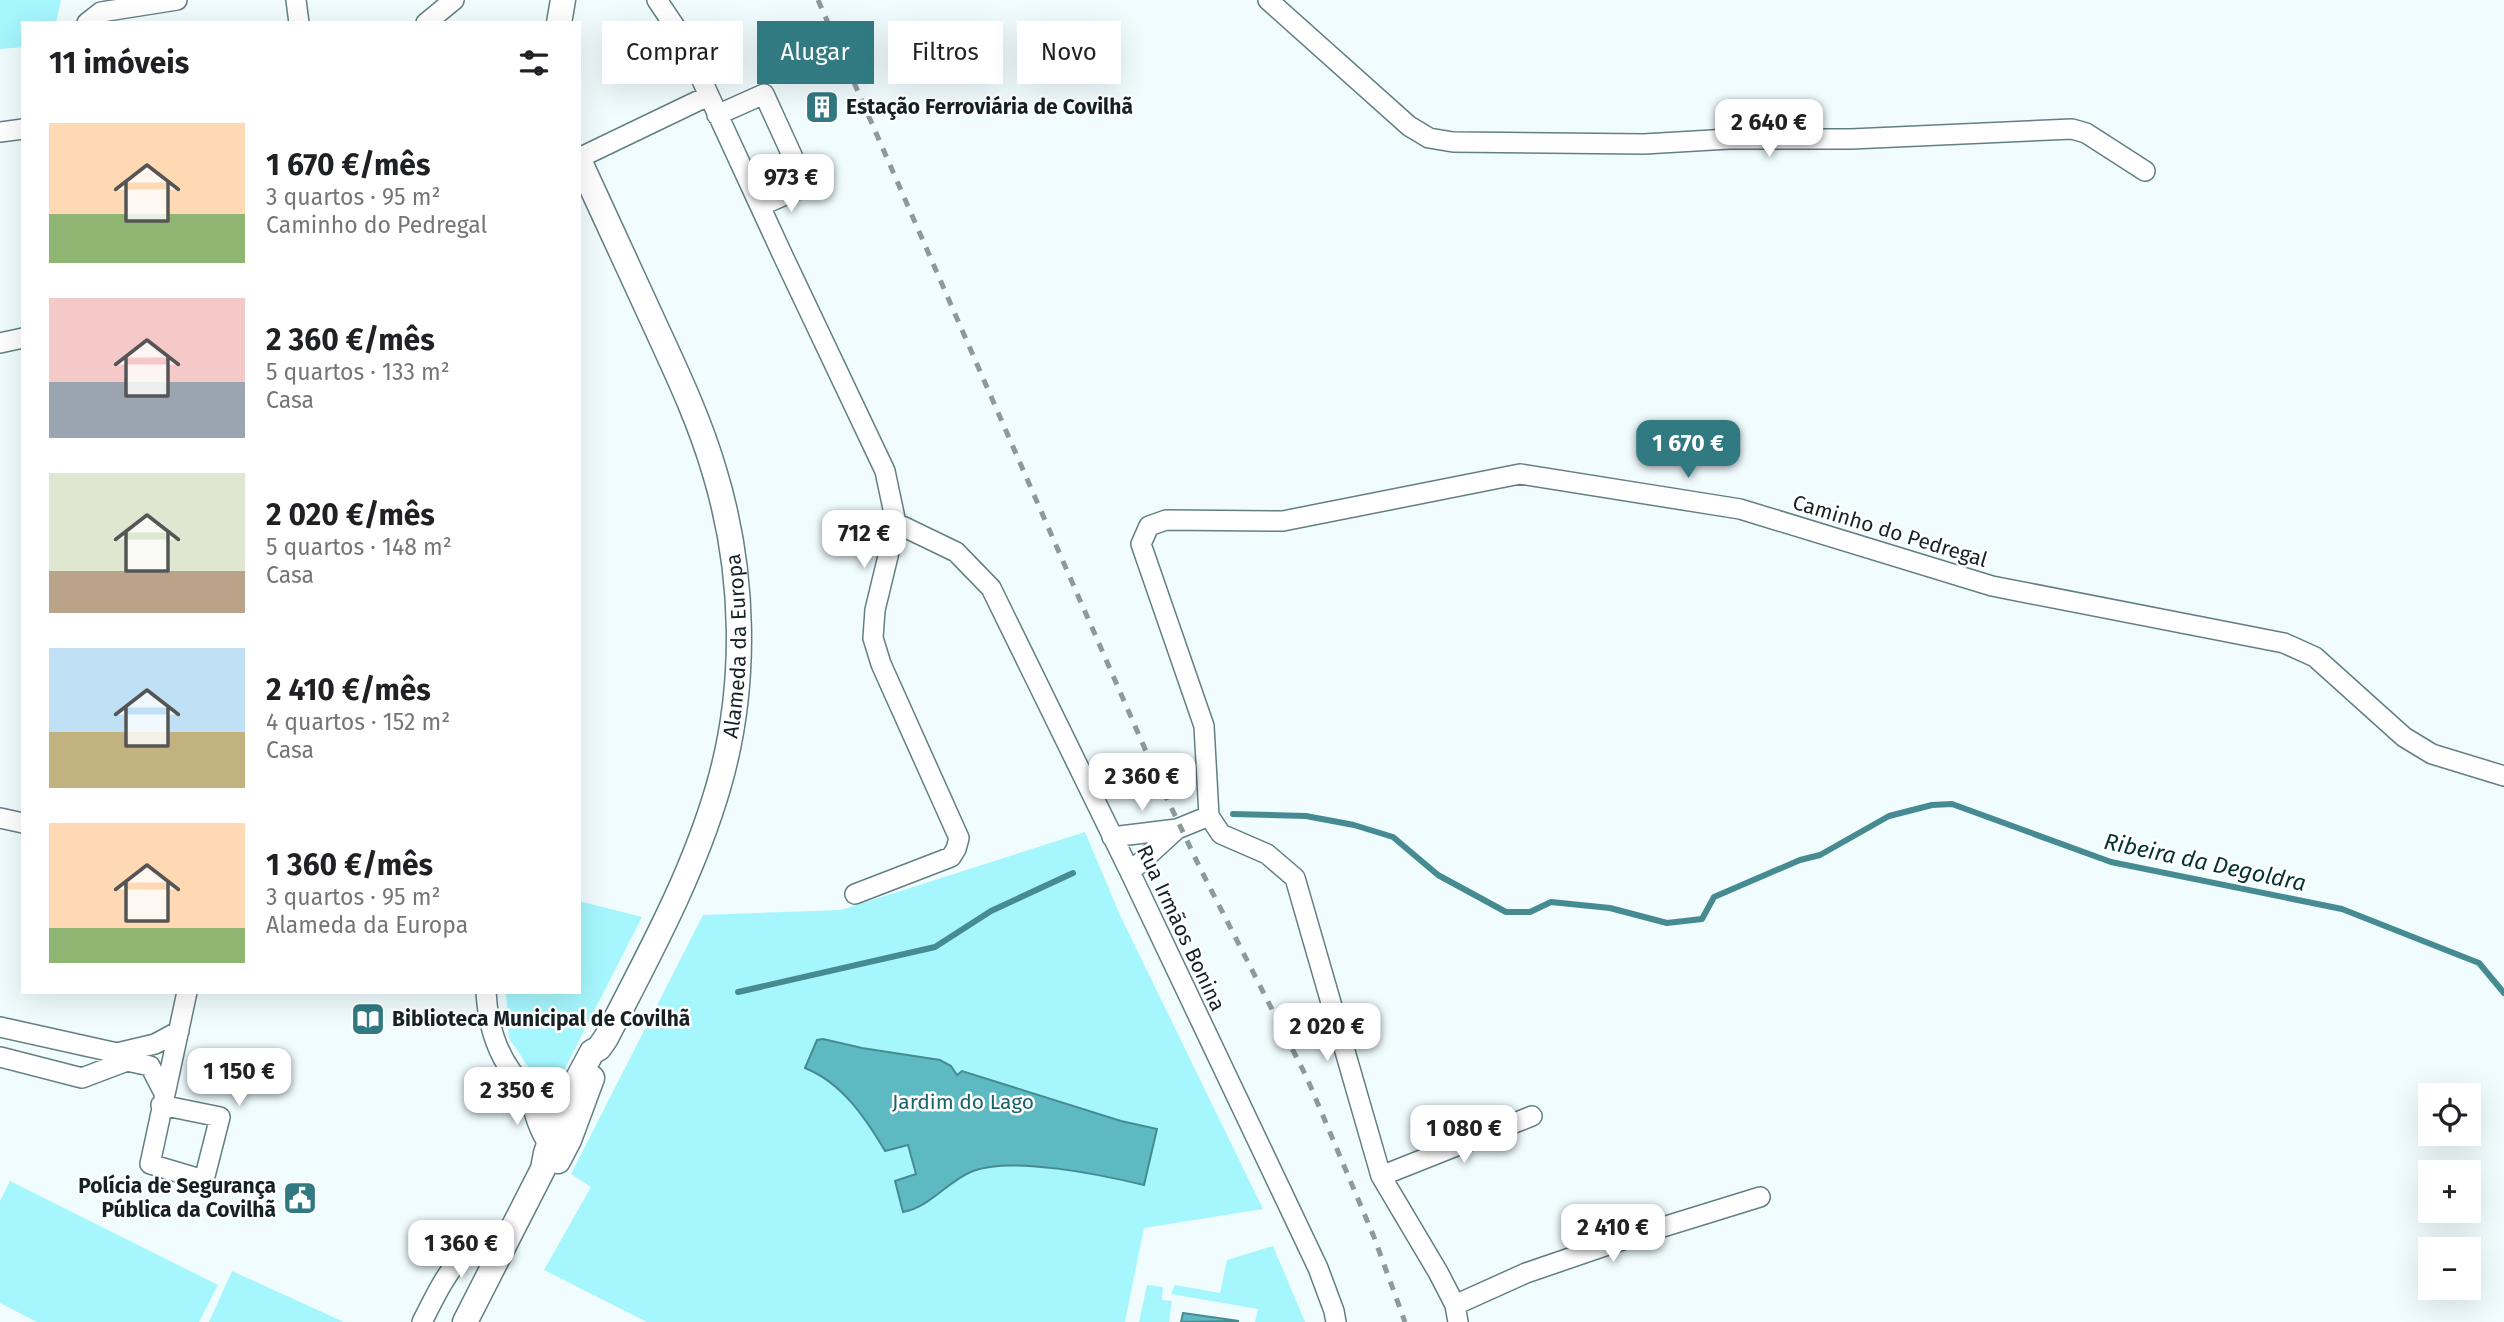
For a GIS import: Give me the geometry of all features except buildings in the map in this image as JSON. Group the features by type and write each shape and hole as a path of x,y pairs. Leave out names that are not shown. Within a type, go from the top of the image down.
{"main road":[{"path":"559,21 563,0"},
{"name":"Alameda da Europa","path":"464,1322 513,1229 550,1145 568,1095 592,1052 599,1048 662,931 690,870 709,816 726,752 737,688 739,628 736,577 728,527 714,471 701,430 581,163"},
{"name":"Alameda da Europa","path":"550,1145 557,1162 569,1140 600,1056 599,1048"}],"street":[{"path":"90,21 101,12 109,10 177,0"},
{"path":"296,0 299,21"},
{"path":"428,21 454,0"},
{"path":"657,0 682,37 885,471 895,523 875,610 873,638 881,664 958,838 951,857 855,894"},
{"path":"1268,0 1409,126 1429,138 1453,142 1644,144 1729,139 1851,139 2072,129 2086,133 2145,171"},
{"path":"717,115 764,94 806,186 760,206"},
{"path":"581,158 708,96"},
{"path":"0,132 21,129"},
{"path":"0,344 21,339"},
{"path":"0,344 21,348"},
{"name":"Caminho do Pedregal","path":"1209,816 1204,726 1141,544 1149,526 1166,520 1283,521 1520,474 1740,509 1992,586 2284,643 2315,657 2404,737 2432,754 2504,776"},
{"name":"Rua Irmãos Bonina","path":"895,523 956,552 991,588 1130,872 1318,1268 1334,1311 1335,1322"},
{"path":"1112,836 1177,829 1209,816 1221,834 1267,854 1295,878 1381,1176 1438,1272 1457,1313 1526,1273 1760,1197"},
{"path":"0,818 21,819"},
{"path":"1130,872 1177,829"},
{"path":"163,1099 220,1117 204,1180 149,1164 163,1099 179,1031 187,994"},
{"path":"486,994 487,1013 494,1041 511,1071 530,1093 549,1103 550,1145"},
{"path":"0,1027 117,1053 155,1044 179,1031"},
{"path":"0,1058 82,1078 127,1061 150,1066 163,1099"},
{"path":"530,1093 554,1098 568,1095"},
{"path":"1381,1176 1532,1116"},
{"path":"422,1322 459,1258 474,1244 491,1234 513,1229"}],"green space":[{"path":"0,0 61,0 56,21 21,21 21,47 0,49"},
{"name":"Jardim do Lago","path":"1085,832 1119,913 1263,1209 1144,1228 1125,1322 647,1322 544,1270 591,1187 571,1174 703,915 841,910"},
{"path":"581,902 642,917 558,1082 546,1083 529,1068 509,1038 506,994 581,994"},
{"path":"10,1181 218,1285 199,1322 37,1322 0,1303 0,1201"},
{"path":"1273,1246 1305,1322 1255,1322 1258,1309 1171,1294 1175,1285 1220,1293 1227,1260"},
{"path":"232,1271 344,1322 209,1322"},
{"path":"1147,1285 1163,1287 1162,1300 1172,1301 1169,1322 1139,1322"}],"shaded area":[{"path":"817,1040 940,1060 951,1066 957,1075 962,1071 1121,1121 1157,1129 1144,1185 1105,1176 1033,1166 990,1167 964,1175 922,1205 903,1212 895,1181 916,1174 908,1145 885,1151 851,1102 818,1074 805,1068"},
{"path":"1183,1313 1239,1321 1181,1322"}],"waterway":[{"name":"Ribeira da Degoldra","path":"1233,814 1306,816 1354,825 1393,837 1438,875 1506,912 1530,912 1551,902 1610,908 1667,923 1702,919 1714,897 1800,860 1820,855 1889,816 1932,805 1952,804 2111,862 2342,909 2479,963 2504,993"},
{"name":"Ribeira da Degoldra","path":"738,992 935,947 991,911 1073,873"}],"railway":[{"path":"818,0 1162,788 1307,1078 1374,1237 1405,1322"}],"place":[{"name":"Estação Ferroviária de Covilhã","path":"822,107"},
{"name":"Biblioteca Municipal de Covilhã","path":"368,1019"},
{"name":"Polícia de Segurança Pública da Covilhã","path":"300,1198"}]}
